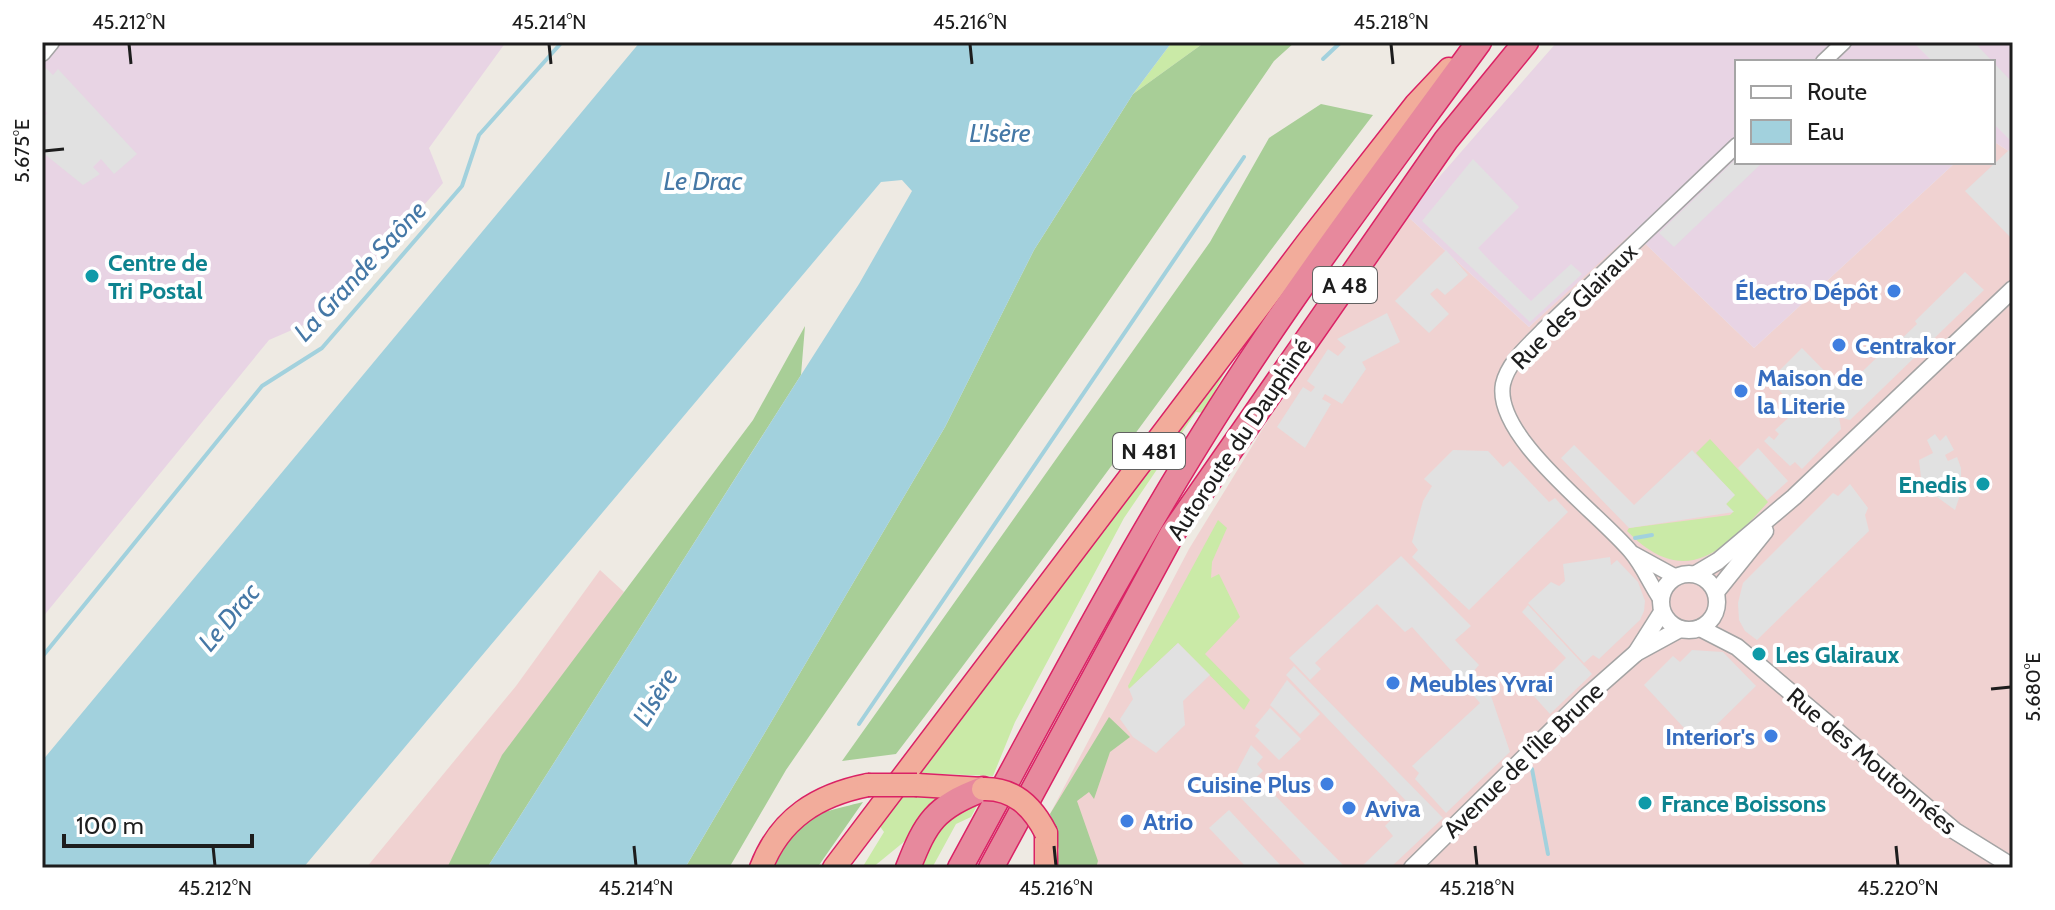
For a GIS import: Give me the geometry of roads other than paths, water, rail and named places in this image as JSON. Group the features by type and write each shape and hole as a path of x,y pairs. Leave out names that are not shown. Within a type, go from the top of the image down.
{"highway":[{"name":"N 481","path":"834,868 1307,243 1416,104 1477,42"},
{"path":"960,868 1113,589 1217,412 1330,241 1477,42"},
{"name":"Autoroute du Dauphiné","path":"992,867 1172,534 1446,140 1526,42"},
{"path":"761,868 775,839 797,813 828,795 868,785 998,788 1017,797 1034,813 1046,833 1046,868"},
{"path":"908,868 934,815 953,800 983,789"}],"street":[{"path":"42,53 51,42"},
{"path":"1825,60 1844,42"},
{"name":"Rue des Glairaux","path":"1661,606 1633,553 1518,435 1504,408 1503,384 1518,356 1561,312 1735,147"},
{"path":"1794,497 1716,592 1716,610 1700,628 1680,629 1661,606 1668,582 1676,577 1696,574 1718,561 1794,497 2013,289"},
{"name":"Rue des Glairaux","path":"1633,553 1676,577"},
{"path":"1696,574 1716,592"},
{"name":"Avenue de l'Île Brune","path":"1636,653 1661,606"},
{"name":"Rue des Moutonnées","path":"1716,610 1737,647"},
{"name":"Rue des Moutonnées","path":"1700,628 1737,647 1955,831 2013,867"},
{"name":"Avenue de l'Île Brune","path":"1412,868 1566,716 1636,653 1680,629"}],"water":[{"name":"Le Drac","path":"640,42 1172,42 1133,94 1034,250 945,427 685,868 487,868 859,284 912,191 902,180 881,182 303,868 42,868 42,761"}],"waterway":[{"name":"La Grande Saône","path":"42,657 262,386 322,348 462,186 479,135 562,42"},
{"path":"1323,59 1341,42"},
{"path":"859,724 1244,157"},
{"path":"1635,538 1652,535"},
{"path":"1532,769 1548,854"}],"place":[{"name":"Centre de Tri Postal","path":"92,276"},
{"name":"Électro Dépôt","path":"1894,291"},
{"name":"Centrakor","path":"1839,345"},
{"name":"Maison de la Literie","path":"1741,391"},
{"name":"Enedis","path":"1983,484"},
{"name":"Les Glairaux","path":"1759,654"},
{"name":"Meubles Yvrai","path":"1393,683"},
{"name":"Interior's","path":"1771,736"},
{"name":"Cuisine Plus","path":"1327,784"},
{"name":"France Boissons","path":"1645,803"},
{"name":"Aviva","path":"1349,808"},
{"name":"Atrio","path":"1127,821"}],"water label":[{"name":"L'Isère","path":"1000,133"},
{"name":"L'Isère","path":"655,697"}]}
